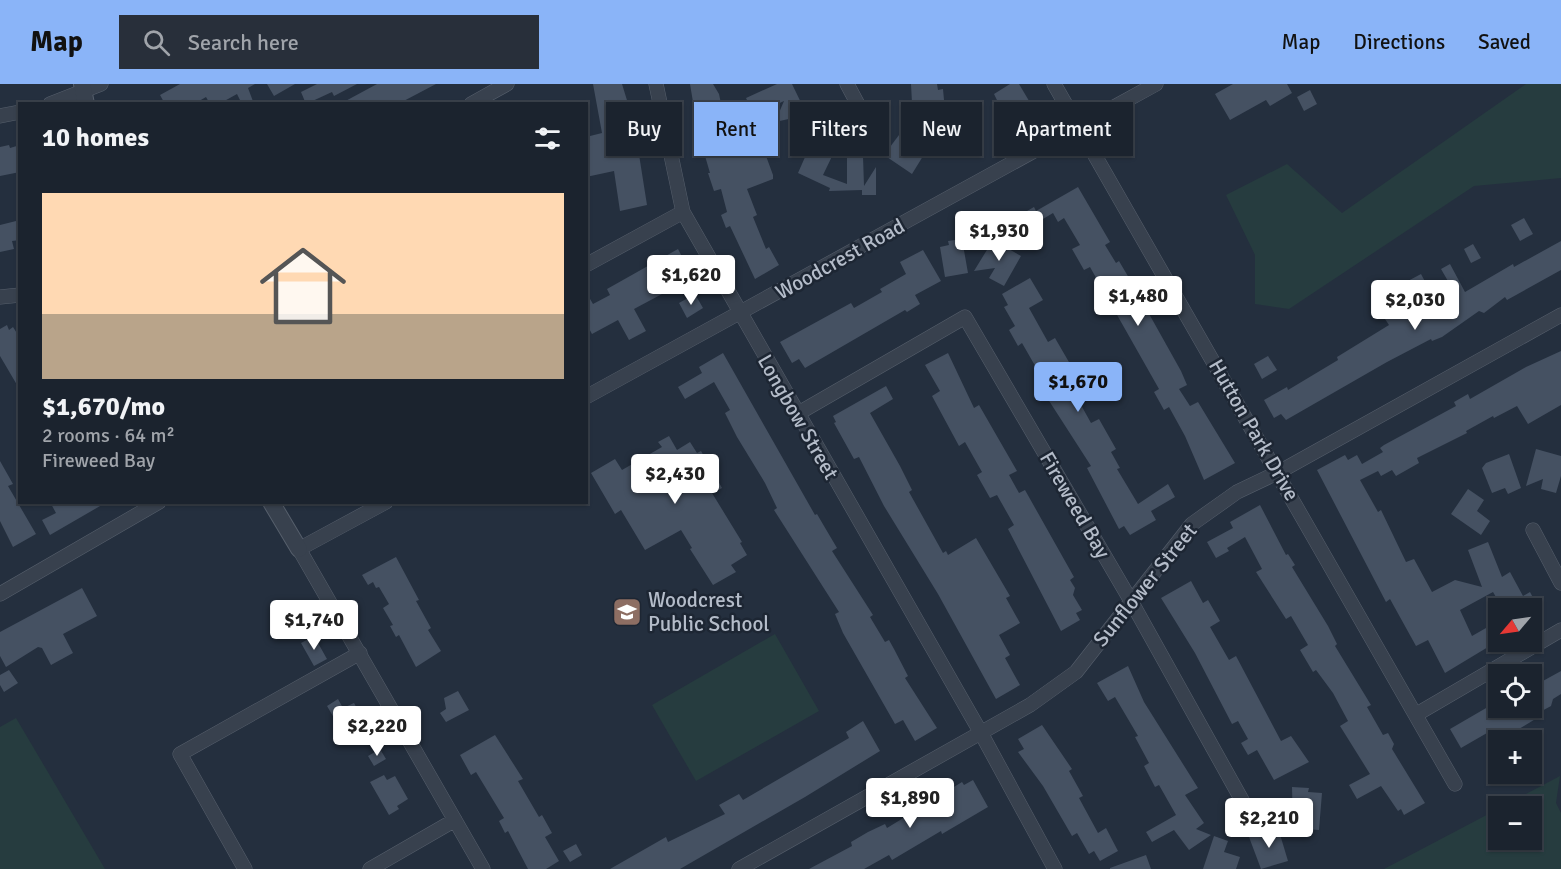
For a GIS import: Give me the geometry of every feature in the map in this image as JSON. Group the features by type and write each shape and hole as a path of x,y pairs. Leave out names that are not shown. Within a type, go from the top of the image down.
{"street":[{"path":"56,102 84,93 101,84"},
{"path":"475,102 507,84"},
{"name":"Longbow Street","path":"656,84 683,212 981,733 1055,869"},
{"path":"847,84 857,102"},
{"name":"Hutton Park Drive","path":"1054,84 1063,102"},
{"name":"Woodcrest Road","path":"1124,102 1156,84"},
{"path":"0,116 18,112"},
{"name":"Woodcrest Road","path":"588,396 740,315 1027,156"},
{"name":"Hutton Park Drive","path":"1093,156 1279,472 1455,784"},
{"path":"588,264 683,212"},
{"path":"0,297 18,295"},
{"name":"Sunflower Street","path":"739,869 1030,705 1076,672 1192,524 1237,492 1279,472 1561,315"},
{"name":"Fireweed Bay","path":"797,414 965,317 1131,601 1243,802"},
{"path":"0,594 152,504"},
{"path":"272,504 483,869"},
{"path":"299,549 382,504"},
{"path":"1533,530 1561,583"},
{"path":"1417,714 1561,630"},
{"path":"245,869 180,754 360,653"},
{"path":"370,869 455,820"}],"green space":[{"path":"1526,84 1561,84 1561,178 1474,186 1289,309 1255,304 1255,255 1226,195 1287,164 1342,213"},
{"path":"775,634 819,711 696,781 652,705"},
{"path":"16,718 105,869 0,869 0,727"},
{"path":"1560,776 1556,803 1561,813 1561,869 1384,869 1488,814 1488,850 1542,850 1542,796 1522,796"}],"building":[{"path":"180,84 255,84 248,88 253,102 241,102 237,94 223,102 209,102 206,97 197,102 164,102 160,95"},
{"path":"267,84 295,84 274,96"},
{"path":"317,84 357,84 334,96 332,92 310,102 305,102 301,92"},
{"path":"377,84 436,84 402,102 344,102"},
{"path":"593,84 622,84 628,102 606,102 606,156 639,156 647,205 620,211 614,171 588,177 588,136 602,133"},
{"path":"690,84 713,84 721,102 694,102 694,108"},
{"path":"777,84 792,84 801,102 790,102 790,119 778,121 784,101 778,104 748,102 746,98"},
{"path":"911,84 937,84 938,90 943,89 944,100 947,102 912,102"},
{"path":"1010,84 1019,84 1030,102 998,102 994,94"},
{"path":"1233,84 1287,84 1292,93 1270,106 1266,100 1230,120 1215,94"},
{"path":"1310,90 1317,104 1304,111 1297,97"},
{"path":"901,132 901,156 923,156 912,174 885,156 889,156 889,148"},
{"path":"18,146 18,172 0,176 0,147"},
{"path":"705,156 766,156 773,179 747,189 757,215 753,217 766,249 769,247 779,265 755,279 730,226 726,228 721,215 727,212 721,189 714,191 708,173 710,173"},
{"path":"805,156 832,156 823,175 847,184 847,156 863,156 864,186 876,167 876,195 862,195 862,190 829,191 830,188 798,173"},
{"path":"1078,187 1110,242 1105,245 1116,263 1119,261 1181,371 1187,385 1179,389 1190,406 1198,402 1235,463 1204,480 1185,436 1169,407 1164,410 1154,392 1159,389 1090,267 1084,270 1072,249 1080,245 1064,218 1058,222 1053,213 1028,228 1020,215 1034,207 1036,211"},
{"path":"1524,218 1533,234 1520,241 1511,225"},
{"path":"18,220 18,240 12,241 14,249 0,252 0,225"},
{"path":"962,239 968,273 945,277 940,247 949,245 948,241"},
{"path":"993,240 1021,256 1004,286 989,278 995,268 974,271"},
{"path":"1561,241 1561,270 1507,300 1505,297 1484,313 1479,311 1442,337 1432,341 1431,339 1387,362 1286,420 1281,414 1274,418 1264,400 1287,387 1288,390 1338,360 1337,357 1389,325 1385,319 1408,306 1417,321 1445,306 1456,295 1441,269 1450,264 1465,292 1513,264 1514,267"},
{"path":"1473,244 1481,258 1471,263 1464,249"},
{"path":"678,249 690,272 659,290 662,294 634,309 646,331 629,340 618,320 592,334 588,327 588,295 593,304 610,295 607,289"},
{"path":"923,250 941,281 915,295 920,304 907,312 905,310 805,368 799,359 792,363 780,342 851,303 854,308 882,292 880,289 906,274 900,262"},
{"path":"1421,274 1430,291 1415,298 1406,282"},
{"path":"1030,278 1043,300 1029,308 1048,342 1055,338 1084,388 1076,392 1083,404 1081,405 1091,423 1099,419 1116,449 1111,452 1120,468 1117,469 1138,504 1168,484 1175,497 1151,511 1156,520 1130,535 1124,526 1119,529 1087,468 1091,466 1044,393 1049,390 1022,343 1018,346 1009,330 1015,326 1004,307 1008,305 1002,294"},
{"path":"695,294 703,308 687,318 679,303"},
{"path":"7,325 9,330 13,327 18,335 18,387 0,356 0,329"},
{"path":"1561,351 1561,405 1528,424 1517,406 1494,418 1493,416 1466,431 1467,433 1417,458 1419,463 1396,476 1392,470 1381,476 1378,471 1360,480 1378,512 1381,510 1406,562 1414,559 1432,592 1455,580 1482,587 1468,550 1488,542 1502,577 1510,572 1523,596 1530,592 1533,598 1496,598 1493,592 1460,610 1472,636 1488,627 1488,647 1445,673 1428,640 1416,646 1390,599 1386,602 1317,470 1345,455 1348,460 1357,455 1362,464 1383,452 1380,448 1384,445 1456,406 1454,402 1468,394 1470,399 1526,367"},
{"path":"723,353 815,515 817,514 837,548 832,551 873,615 870,617 885,642 889,640 908,676 905,678 937,728 915,741 903,720 895,724 843,633 835,614 839,612 774,510 777,508 725,413 730,410 714,382 685,399 678,387 702,373 699,367"},
{"path":"948,353 974,408 979,405 1017,471 1009,475 1019,493 1025,490 1074,577 1070,580 1075,588 1073,595 1082,610 1076,613 1080,620 1061,631 1008,529 1014,525 997,495 990,498 977,475 982,472 965,442 959,446 932,396 940,391 925,365"},
{"path":"1268,356 1277,370 1262,379 1254,364"},
{"path":"886,386 893,399 870,413 900,466 912,490 909,492 943,553 946,551 948,555 976,538 1010,596 1006,598 1020,623 999,635 1010,655 1005,658 1020,685 996,699 938,594 884,506 859,457 854,459 834,423 836,422 833,416"},
{"path":"669,436 677,450 690,442 697,453 701,451 722,488 712,493 742,542 740,543 747,555 731,565 736,572 713,585 681,530 645,550 621,510 615,514 591,473 615,459 622,470 662,447 658,442"},
{"path":"1536,449 1561,456 1561,476 1556,493 1541,489 1543,479 1526,486"},
{"path":"1509,454 1521,488 1508,494 1505,488 1492,493 1482,468 1486,463"},
{"path":"0,461 13,484 8,486 36,534 13,547 0,521"},
{"path":"1468,489 1484,500 1477,511 1490,521 1481,535 1451,514"},
{"path":"51,504 104,504 50,535 42,520 56,513"},
{"path":"1260,505 1286,555 1288,554 1295,565 1292,567 1328,626 1337,644 1335,646 1371,705 1367,707 1383,735 1388,733 1394,744 1392,749 1425,803 1404,815 1401,809 1398,811 1381,786 1357,799 1349,785 1370,774 1340,726 1348,721 1333,693 1316,670 1313,672 1300,650 1308,645 1291,616 1286,619 1256,572 1262,569 1245,537 1227,548 1229,551 1216,558 1207,542 1233,528 1230,522"},
{"path":"396,557 419,600 416,601 431,628 428,630 441,651 416,667 399,635 396,637 390,626 393,625 383,608 389,604 379,587 376,588 373,582 368,585 362,575"},
{"path":"1191,581 1203,603 1208,600 1220,621 1210,627 1229,660 1236,656 1281,741 1291,736 1309,762 1274,780 1257,750 1248,755 1241,743 1248,739 1238,721 1232,724 1195,653 1161,598"},
{"path":"82,588 97,616 63,634 73,653 51,665 42,648 38,647 6,667 0,656 0,632"},
{"path":"314,636 327,659 314,666 301,643"},
{"path":"1128,666 1144,702 1198,788 1185,795 1204,823 1196,829 1211,835 1189,850 1174,830 1152,842 1146,832 1176,815 1159,785 1155,787 1144,766 1149,763 1135,737 1138,736 1115,697 1108,701 1097,683"},
{"path":"9,670 18,683 4,692 0,685 0,675"},
{"path":"1561,671 1561,694 1553,699 1551,706 1542,711 1542,681"},
{"path":"458,691 469,710 446,722 440,713 446,709 444,698"},
{"path":"338,699 343,708 354,703 365,723 344,735 327,706"},
{"path":"1488,707 1488,718 1537,718 1517,730 1488,730 1488,735 1487,733 1461,748 1450,729"},
{"path":"863,721 880,751 805,797 680,869 610,869 666,837 668,842 725,814 719,805 739,794 743,800 849,738 846,732"},
{"path":"1042,725 1072,769 1069,771 1083,796 1079,798 1098,833 1106,828 1118,851 1100,861 1094,851 1089,854 1077,833 1072,836 1043,786 1018,752 1024,749 1018,739"},
{"path":"495,735 523,779 518,781 539,817 542,815 552,833 545,837 559,861 546,869 528,869 508,831 505,833 499,821 504,818 476,772 471,775 460,755"},
{"path":"380,749 386,759 374,766 368,756"},
{"path":"384,775 387,780 395,776 408,799 397,806 399,809 389,815 370,782"},
{"path":"973,780 988,807 942,834 941,831 892,860 889,855 864,869 809,869 852,846 851,842 868,832 885,824 887,828 962,782 964,785"},
{"path":"1292,787 1309,788 1308,792 1322,793 1319,830 1293,828"},
{"path":"1279,831 1288,861 1261,869 1249,837"},
{"path":"1214,836 1228,841 1224,852 1240,857 1236,869 1203,869"},
{"path":"576,844 582,855 570,862 563,851"},
{"path":"1146,855 1151,869 1110,869 1110,868"}],"place":[{"name":"Woodcrest Public School","path":"627,612"}]}
